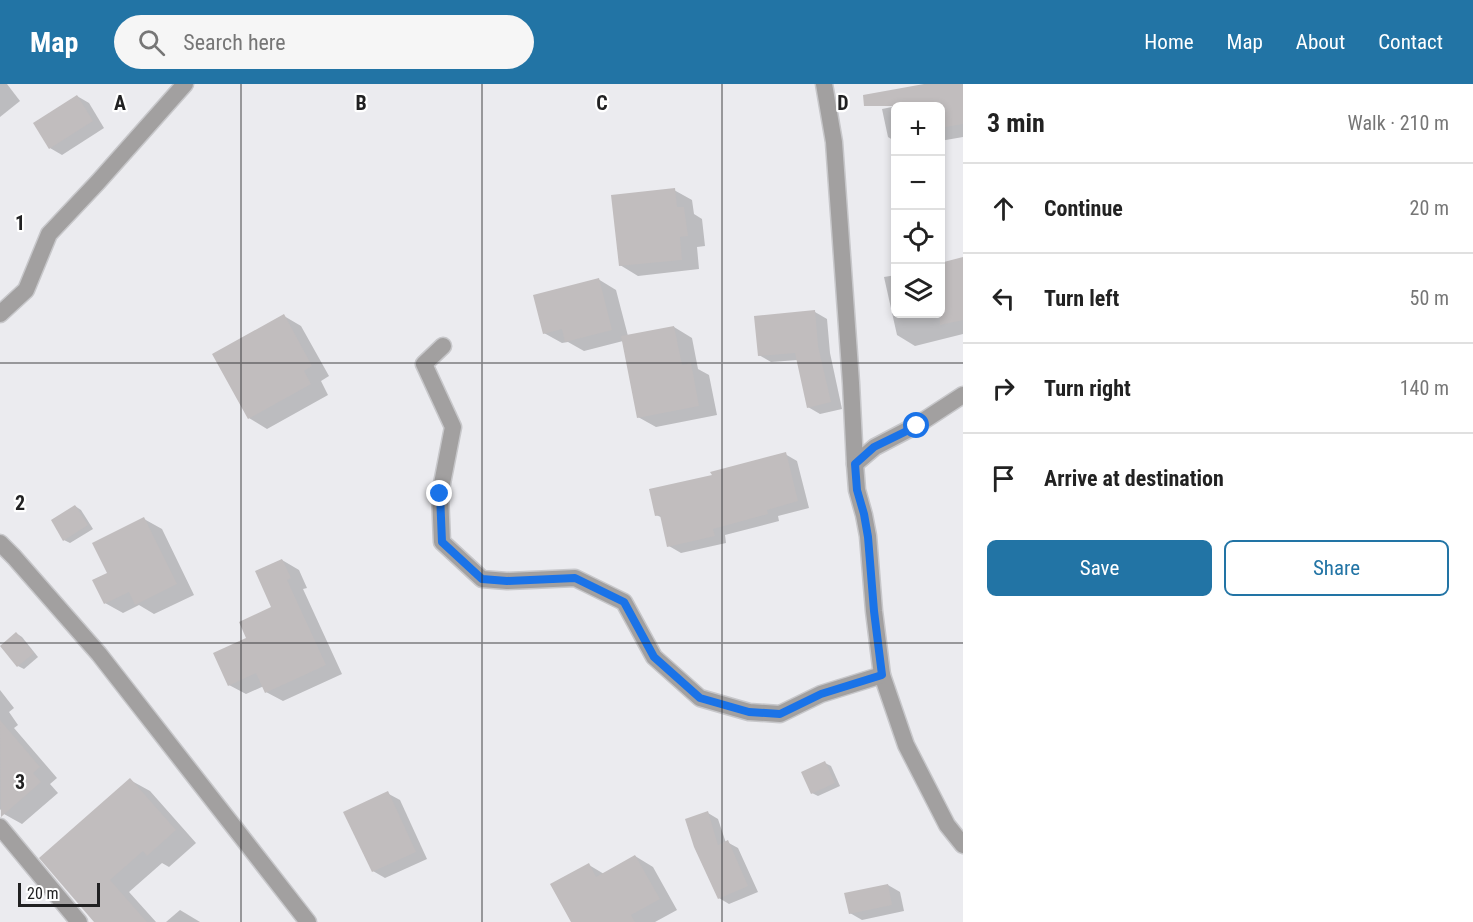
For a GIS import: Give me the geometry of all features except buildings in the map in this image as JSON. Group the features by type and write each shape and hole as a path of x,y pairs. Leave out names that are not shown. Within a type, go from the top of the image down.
{"street":[{"path":"0,314 26,290 49,234 185,84"},
{"path":"824,84 834,142 857,490 868,537 882,675 906,745 947,825 963,845"},
{"path":"443,346 424,364 453,427 440,494 442,542 482,579 507,581 575,578 624,602 654,657 700,698 749,712 780,714 821,694 882,675"},
{"path":"855,464 874,447 917,426 963,395"},
{"path":"0,543 99,654 308,922"},
{"path":"0,827 79,922"}],"route":[{"path":"440,494 442,542 482,579 507,581 575,578 624,602 654,657 700,698 749,712 780,714 821,694 882,675 868,537 857,490 855,464 874,447 917,426"}]}
